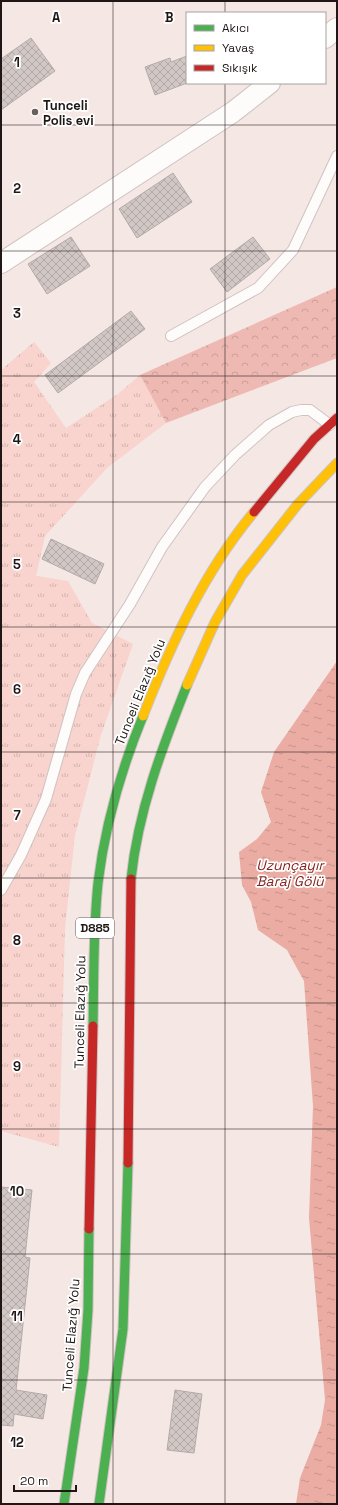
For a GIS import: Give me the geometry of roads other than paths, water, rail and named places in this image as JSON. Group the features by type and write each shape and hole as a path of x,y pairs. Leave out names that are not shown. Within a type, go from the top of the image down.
{"main road":[{"name":"Tunceli Elazığ Yolu","path":"64,1504 84,1368 88,1318 95,931 98,883 107,828 117,787 149,699 185,619 208,578 246,521 314,439 337,418"},
{"name":"D885","path":"99,1504 123,1329 129,1139 131,878 139,830 150,784 169,731 191,674 215,622 242,575 298,504 337,464"}],"street":[{"path":"326,37 337,28"},
{"path":"1,263 227,117 269,84"}],"lane":[{"path":"171,336 258,288 293,250 337,156"},
{"path":"1,890 21,855 46,798 76,694 85,673 126,610 162,547 205,487 235,456 269,425 292,412 310,410 330,425"}],"water":[{"name":"Uzunçayır Baraj Gölü","path":"337,661 337,1504 296,1504 300,1478 321,1425 325,1400 309,1218 313,1106 304,981 287,950 258,930 251,902 242,885 239,852 257,839 271,822 261,792 274,752"}],"place":[{"name":"Tunceli Polis evi","path":"35,112"}]}
